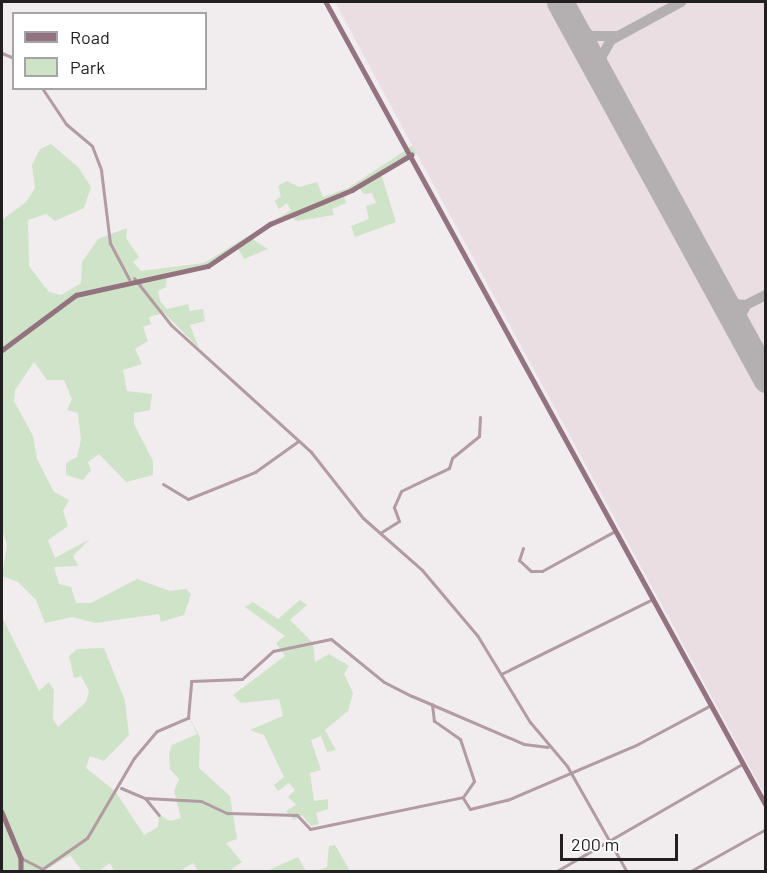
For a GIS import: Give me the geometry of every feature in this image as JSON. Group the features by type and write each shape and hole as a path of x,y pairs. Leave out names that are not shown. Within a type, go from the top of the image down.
{"street":[{"path":"326,2 765,804"},
{"path":"43,90 66,124 92,146 101,170 110,243 132,279 171,325 297,442 380,533 422,570 477,635 548,747 572,774 607,842 627,872"},
{"path":"2,350 74,296 132,279 208,266 268,226 352,189 411,155"},
{"path":"380,533 399,520 394,507 401,492 442,475 456,454 479,436 480,417"},
{"path":"163,484 188,500 255,472 297,442"},
{"path":"523,548 519,560 531,571 542,571 615,531"},
{"path":"501,674 653,599"},
{"path":"38,872 82,842 121,788 134,758 157,731 188,718 190,681 243,679 273,651 331,639 384,682 524,744 548,747"},
{"path":"121,788 145,798 201,801 226,813 297,815 310,829 463,797 474,781 460,739 438,726 432,704"},
{"path":"463,797 470,809 506,801 572,774 711,705"},
{"path":"555,872 742,764"},
{"path":"145,798 159,815"},
{"path":"2,812 21,858 21,872"},
{"path":"689,872 765,829"},
{"path":"21,858 43,868"}],"shaded area":[{"path":"335,2 765,2 765,795 399,121"}],"green space":[{"path":"51,144 78,167 91,187 84,208 55,221 46,214 28,220 29,266 49,292 61,295 81,283 82,262 98,239 127,228 126,238 139,257 133,262 141,271 204,263 291,210 287,203 279,209 275,201 281,196 278,186 287,181 299,187 317,182 323,197 348,188 412,146 417,153 381,174 396,222 355,237 351,226 369,219 366,206 376,203 372,193 364,194 359,188 344,196 346,203 332,209 334,215 297,221 288,216 251,238 268,249 244,259 237,247 208,266 167,276 166,287 158,291 160,301 167,309 188,304 190,311 203,309 205,321 190,325 199,348 164,313 149,317 151,324 143,327 148,341 135,349 142,364 123,370 127,391 152,394 150,410 134,413 134,424 153,461 153,475 126,482 99,454 88,462 91,470 83,480 66,475 66,463 77,457 81,440 78,413 67,410 72,399 64,380 47,380 34,362 15,390 14,401 33,436 37,459 54,492 69,500 63,511 68,526 48,540 55,558 90,539 73,556 78,566 54,567 59,584 71,587 76,603 91,603 137,579 170,591 186,589 191,594 184,615 161,622 159,614 95,623 72,617 45,623 36,600 18,582 2,576 7,545 2,530 2,220 26,202 35,188 32,165 40,149"},
{"path":"300,600 307,605 290,620 313,643 315,662 329,654 349,666 344,674 353,693 348,711 325,730 336,750 327,752 321,736 311,740 321,770 310,773 314,801 328,799 328,809 316,813 319,824 311,826 302,815 294,820 286,811 296,805 288,797 295,790 289,783 278,791 274,785 284,777 264,735 250,730 283,716 279,699 241,703 233,695 285,656 276,643 285,636 245,607 253,602 278,619"},
{"path":"2,617 39,691 49,682 54,690 53,719 58,727 86,702 89,691 81,676 74,678 69,656 77,649 104,648 125,701 129,735 104,761 90,756 86,768 115,791 144,835 158,827 159,815 170,821 181,818 174,791 179,779 170,769 169,754 172,745 197,734 187,712 200,738 199,768 230,796 237,839 226,843 242,862 229,871 198,871 193,863 180,871 114,871 110,863 99,871 83,872 70,855 44,871 2,871"},
{"path":"335,845 350,871 316,871 327,867 329,846"},
{"path":"298,857 306,871 271,871 271,869"}],"taxiway":[{"path":"602,79 602,56 611,40 681,2"},
{"path":"568,16 591,36 616,36"},
{"path":"736,325 746,305 766,295"},
{"path":"724,303 746,305"}],"runway":[{"path":"560,2 766,379"}]}
